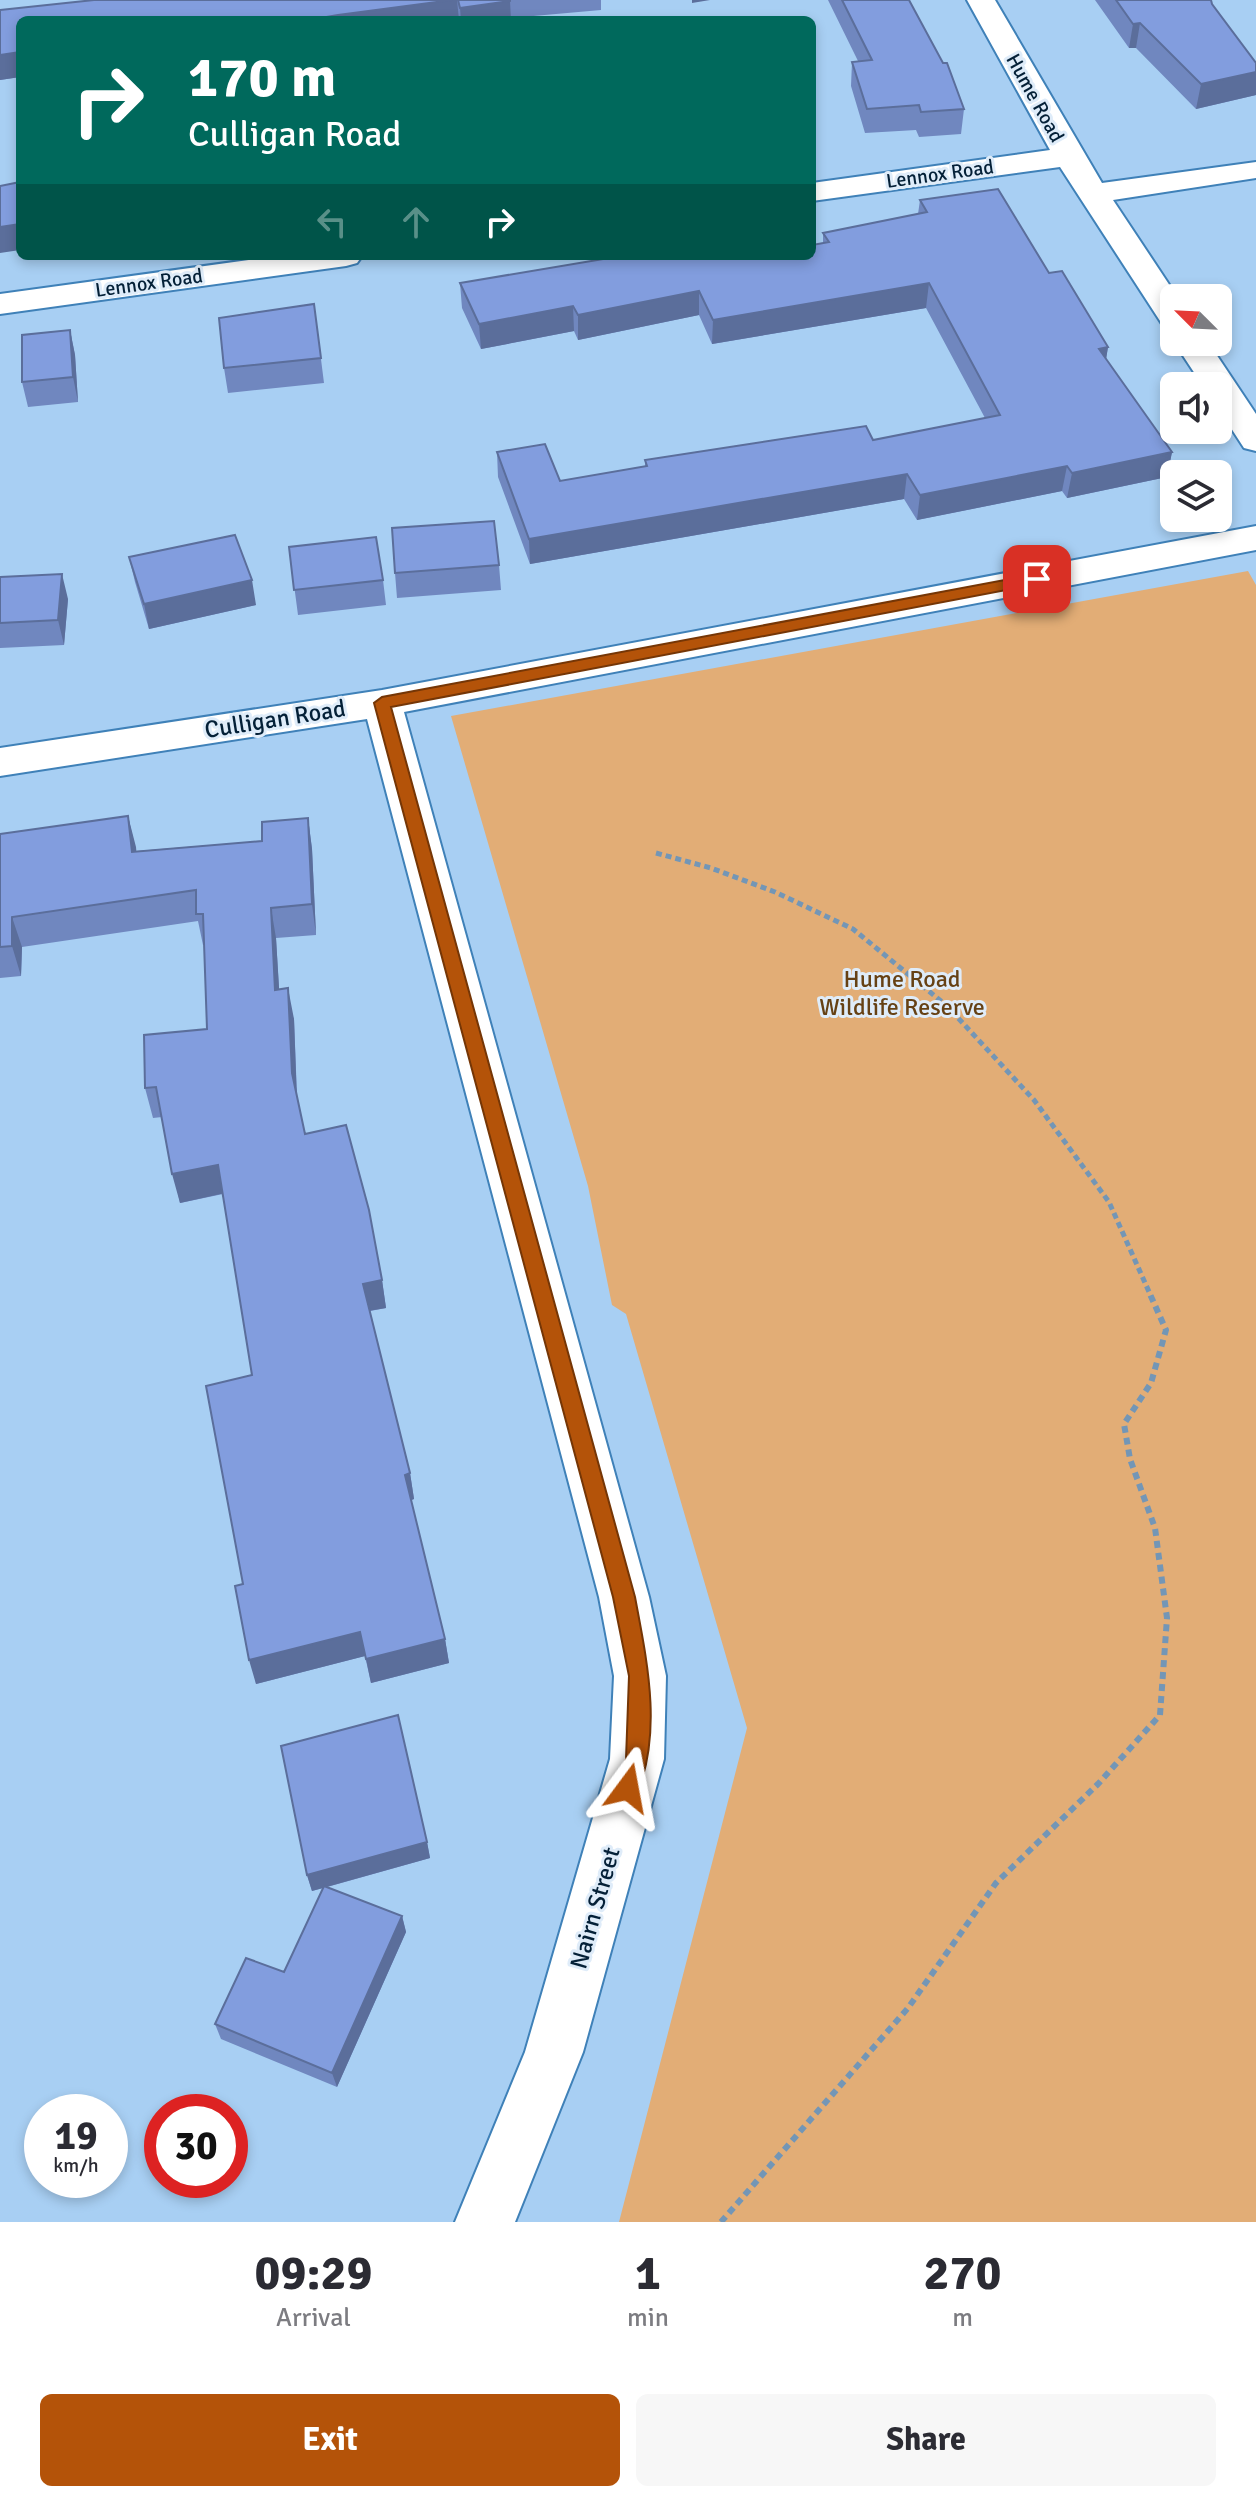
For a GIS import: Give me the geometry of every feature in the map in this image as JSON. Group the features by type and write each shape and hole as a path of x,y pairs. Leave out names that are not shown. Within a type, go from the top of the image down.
{"street":[{"name":"Hume Road","path":"981,0 1069,157 1160,296"},
{"name":"Lennox Road","path":"816,191 1069,157"},
{"path":"1092,194 1252,170"},
{"name":"Lennox Road","path":"0,304 317,260"},
{"path":"1200,356 1256,440"},
{"name":"Culligan Road","path":"0,762 382,703 1256,538"},
{"name":"Nairn Street","path":"382,703 624,1597 640,1676 637,1759 554,2052 485,2222"}],"path":[{"path":"656,853 711,868 775,892 853,929 947,1006 1034,1100 1109,1202 1166,1330 1151,1383 1124,1424 1130,1459 1155,1528 1167,1618 1160,1715 1098,1784 996,1883 908,2008 721,2222"}],"green space":[{"name":"Hume Road Wildlife Reserve","path":"1248,571 1256,585 1256,2222 619,2222 747,1728 626,1314 612,1305 588,1186 451,716"}],"building":[{"path":"94,0 452,0 332,16 16,16 16,53 0,55 0,10"},
{"path":"458,0 510,0 510,1 460,8"},
{"path":"842,0 909,0 943,63 947,63 964,109 921,112 919,105 867,109 852,62 872,60"},
{"path":"1116,0 1211,0 1256,63 1256,72 1201,84 1140,23 1133,24"},
{"path":"16,183 16,225 0,227 0,186"},
{"path":"998,189 1049,273 1062,271 1108,347 1099,349 1160,435 1160,444 1166,444 1172,452 1072,473 1067,466 920,495 907,474 529,539 497,452 545,444 560,481 647,466 645,460 866,426 873,440 1000,415 929,283 713,320 699,291 578,315 573,306 479,324 460,283 597,260 816,260 816,244 829,242 823,233 927,212 920,200"},
{"path":"314,304 321,358 224,368 219,318"},
{"path":"70,330 73,377 22,382 22,335"},
{"path":"494,521 499,565 395,573 392,528"},
{"path":"235,535 252,580 144,604 129,557"},
{"path":"376,537 383,580 294,590 289,547"},
{"path":"62,574 58,620 0,623 0,577"},
{"path":"128,816 132,852 262,841 262,822 308,818 312,904 271,908 275,990 288,988 292,1073 305,1134 346,1125 369,1210 382,1280 363,1284 410,1473 405,1475 445,1639 366,1659 360,1632 249,1660 235,1586 243,1584 206,1386 252,1375 218,1165 172,1174 156,1087 145,1088 144,1035 207,1029 203,914 196,914 196,890 12,917 12,946 0,947 0,834"},
{"path":"398,1715 427,1842 307,1875 281,1746"},
{"path":"324,1886 402,1916 332,2073 215,2024 246,1958 284,1972"}],"route":[{"path":"628,1788 637,1759 640,1676 624,1597 382,703 1037,579"}]}
